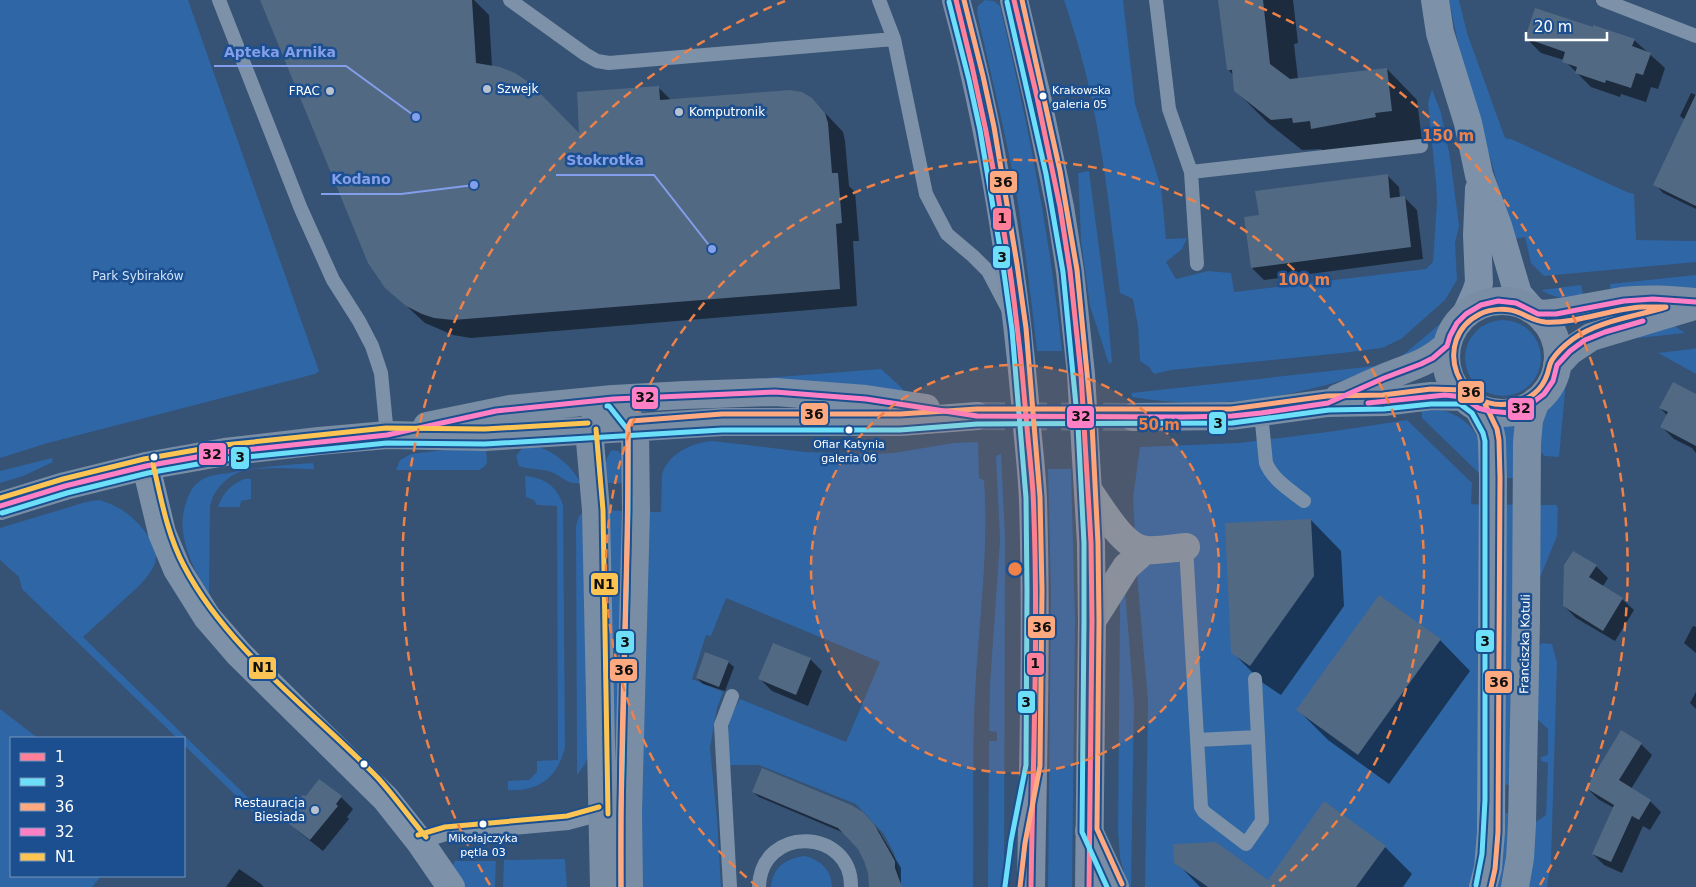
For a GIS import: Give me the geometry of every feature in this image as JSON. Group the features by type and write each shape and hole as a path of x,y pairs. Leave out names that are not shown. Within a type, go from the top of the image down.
{"main road":[{"path":"956,0 976,78 996,174 1019,329 1033,498 1032,887"},
{"path":"1014,0 1054,173 1070,271 1081,374 1091,543 1089,887"},
{"path":"1012,887 1018,842 1033,766"}],"street":[{"path":"1133,417 1232,416 1328,403 1384,402 1431,396 1470,402 1489,412 1510,412 1528,406 1544,394 1553,381 1558,350 1553,335 1518,294 1498,226 1479,175 1468,123 1440,33 1435,0"},
{"path":"1466,314 1479,283 1477,235 1479,175"},
{"path":"1483,887 1488,868 1492,832 1492,440 1490,430 1470,402 1457,390 1449,374 1446,356 1450,336 1457,323 1466,314 1481,305 1498,301 1516,303 1534,312 1556,314 1624,301 1653,299 1696,302"},
{"path":"1557,365 1570,351 1591,337 1696,306"},
{"path":"1328,403 1421,364 1433,358 1447,346"},
{"path":"0,506 65,486 146,466 225,452 319,441 387,435 485,437 722,422 900,422 977,416 866,399 775,392 613,399 496,411 387,435"},
{"path":"613,399 635,427 636,511 628,812 628,887"},
{"path":"604,887 596,510 589,430 613,399"},
{"name":"Franciszka Kotuli","path":"1516,887 1520,858 1522,801 1526,620 1526,443 1529,420 1536,401"},
{"path":"146,466 162,533 177,568 207,617 239,654 386,798 420,842 447,885"},
{"path":"1088,490 1124,539 1130,544 1145,550 1186,547"},
{"path":"1092,621 1126,567 1145,550"},
{"path":"1492,800 1522,801"},
{"path":"1089,831 1115,887"}],"lane":[{"path":"219,0 301,209 333,280 359,321 372,346 381,373 387,435"},
{"path":"510,0 585,54 609,63 894,39"},
{"path":"879,0 894,39 926,194 947,234 988,271 1019,329"},
{"path":"1156,0 1169,109 1191,172 1197,264"},
{"path":"1603,0 1696,36"},
{"path":"1191,172 1421,146"},
{"path":"1261,413 1266,463 1269,470 1304,502"},
{"path":"1186,547 1201,810 1246,844 1262,821 1255,679"},
{"path":"730,887 721,725 732,696"},
{"path":"1197,740 1258,737"},
{"path":"420,842 446,834 568,823 601,814"},
{"path":"759,887 759,876 767,859 780,847 797,841 815,841 832,848 843,859 851,878 851,887"}],"green space":[{"name":"Park Sybiraków","path":"0,0 188,0 319,371 315,374 48,443 0,458"},
{"path":"985,0 994,1 1000,6 1019,91 1037,177 1062,351 1037,351 1015,185 977,13 978,6"},
{"path":"1064,0 1123,0 1135,104 1161,187 1166,239 1187,238 1182,249 1166,262 1176,279 1208,271 1231,273 1234,292 1426,269 1433,262 1437,201 1428,103 1432,89 1441,113 1450,157 1459,226 1455,243 1457,280 1445,300 1401,339 1382,348 1171,370 1154,374 1149,367 1140,361 1138,327 1133,299 1120,293 1094,111 1081,55"},
{"path":"1449,0 1459,0 1467,33 1505,138 1634,194 1636,240 1696,241 1696,262 1544,276 1531,263 1525,237 1513,239 1464,72"},
{"path":"1089,171 1108,317 1112,362 1109,364 1090,306 1081,240 1078,173"},
{"path":"1696,275 1696,288 1611,294 1610,284"},
{"path":"1581,285 1584,299 1557,297 1541,290"},
{"path":"1447,318 1433,341 1406,360 1403,355"},
{"path":"1511,320 1524,326 1535,337 1541,350 1539,373 1524,390 1511,396 1495,396 1482,390 1467,373 1465,350 1471,337 1488,322"},
{"path":"1673,325 1685,333 1619,340"},
{"path":"1696,348 1696,374 1658,353 1692,349"},
{"path":"1375,366 1379,369 1327,385 1266,398 1199,403 1132,397 1131,393"},
{"path":"881,369 904,391 754,379"},
{"path":"1566,381 1559,457 1545,456 1536,448 1539,428 1547,409"},
{"path":"1421,406 1439,409 1456,415 1470,426 1479,442 1484,478 1422,418"},
{"path":"1407,420 1472,483 1471,504 1483,505 1481,837 1471,887 1145,887 1148,702 1137,574 1133,498 1140,447 1239,443"},
{"path":"1516,424 1519,478 1503,478 1503,428 1506,425"},
{"path":"713,441 805,452 866,454 893,453 954,443 978,442 979,478 984,480 985,533 974,717 973,887 900,887 900,878 894,853 884,834 856,804 759,765 728,765 730,717 740,699 846,742 880,662 726,598 711,636 706,635 692,679 723,692 717,708 710,748 721,887 636,887 649,512 661,512 662,475 669,461 689,447"},
{"path":"526,444 543,448 558,457 571,468 581,483 568,481 547,471 519,466 516,456"},
{"path":"486,445 487,463 479,470 396,470 400,460 411,454"},
{"path":"612,450 618,451 622,456 623,483 605,483 606,461"},
{"path":"1001,454 1005,537 1004,887 988,887 989,741 997,741 997,732 989,731 990,685 1000,540 996,456"},
{"path":"52,458 53,462 23,476 0,483 0,471"},
{"path":"313,463 314,469 265,468 250,470 260,468"},
{"path":"1048,469 1071,469 1075,621 1072,887 1048,887 1051,592"},
{"path":"244,471 224,482 216,491 211,501 209,594 191,561 184,537 183,524 188,497 197,483 203,479"},
{"path":"525,476 539,479 549,484 554,488 563,505 565,747 558,767 546,781 529,788 508,790 508,781 529,780 537,772 537,761 558,760 557,506 537,505 534,500 526,497"},
{"path":"244,479 251,479 251,499 241,501 240,507 218,507 222,497 228,490"},
{"path":"99,500 115,506 129,515 141,526 151,540 156,551 156,559 151,571 140,585 83,637 269,818 264,823 185,746 185,737 176,737 22,589 19,577 0,560 0,528 86,502"},
{"path":"1518,504 1511,785 1501,784 1503,505"},
{"path":"1537,505 1556,505 1558,508 1557,536 1539,580"},
{"path":"606,510 623,511 620,883 611,887"},
{"path":"584,511 590,752 585,764 577,775 576,526 579,516"},
{"path":"1125,590 1134,704 1131,887 1128,887 1120,858 1118,832 1120,603"},
{"path":"1542,643 1552,644 1557,663 1551,862 1547,887 1527,887 1533,824 1546,815 1548,763 1541,761 1541,757 1548,755 1548,729 1536,718 1538,647"},
{"path":"0,709 37,737 10,737 10,877 100,877 92,887 0,887"},
{"path":"1502,813 1510,813 1504,887 1496,887"},
{"path":"805,856 816,860 824,867 830,876 832,887 771,887 774,874 786,861"},
{"path":"565,859 567,887 503,887 504,860"},
{"path":"455,861 496,861 495,887 463,887 451,869"}],"building":[{"path":"260,0 472,0 476,63 500,67 515,73 530,83 579,133 577,92 659,86 660,100 790,90 802,92 812,98 825,113 828,123 832,173 838,173 842,223 836,224 840,289 453,320 434,318 422,314 406,306 385,288 368,263"},
{"path":"1218,0 1263,0 1270,64 1290,79 1387,68 1392,111 1375,113 1376,117 1311,129 1310,121 1293,123 1292,118 1271,120 1234,91 1232,70 1227,70"},
{"path":"1535,8 1635,39 1632,46 1651,53 1643,75 1636,73 1631,88 1606,80 1605,83 1575,73 1577,67 1562,62 1565,52 1525,38"},
{"path":"1696,94 1696,206 1653,185"},
{"path":"1388,174 1390,198 1405,196 1411,247 1251,268 1244,217 1259,215 1255,191"},
{"path":"1673,382 1696,394 1696,446 1660,427 1668,412 1659,408"},
{"path":"1311,519 1314,576 1250,666 1231,653 1225,523"},
{"path":"1573,551 1597,565 1589,577 1623,598 1603,631 1563,606 1564,565"},
{"path":"1379,595 1441,639 1358,755 1296,710"},
{"path":"773,643 811,658 796,695 758,679"},
{"path":"705,652 729,661 719,687 696,678"},
{"path":"1621,730 1642,743 1619,780 1651,800 1639,820 1632,816 1611,862 1592,854 1614,805 1586,788"},
{"path":"762,768 851,805 863,812 874,824 895,861 895,868 902,887 869,887 868,873 858,849 838,828 752,792"},
{"name":"Restauracja Biesiada","path":"319,779 342,796 336,804 338,806 310,840 284,820 303,795 306,796"},
{"path":"1324,801 1386,846 1356,887 1208,887 1174,863 1173,844 1216,842 1268,880"}],"tunnel":[{"path":"977,416 1133,417"}],"transit line":[{"name":"1","path":"956,0 969,51 1000,206 1015,311 1033,492 1036,640 1031,887"},
{"name":"36","path":"964,0 994,127 1017,264 1026,328 1040,497 1042,590 1040,766 1025,843 1020,887"},
{"name":"1","path":"1014,0 1060,207 1070,271 1081,374 1091,543 1089,887"},
{"name":"36","path":"1022,0 1060,171 1077,270 1092,424 1098,543 1097,829 1122,884"},
{"name":"3","path":"949,2 980,130 1003,266 1012,330 1026,498 1026,765 1011,841 1005,886"},
{"name":"3","path":"1007,2 1046,174 1063,272 1078,426 1084,543 1082,832 1107,887"},
{"name":"32","path":"0,506 65,486 146,466 225,452 387,435 496,411 613,399 775,392 866,399 977,416 1182,417 1232,416 1261,413 1328,403 1421,364 1433,358 1447,346 1457,323 1466,314 1481,305 1498,301 1516,303 1538,314 1556,314 1624,301 1653,299 1696,302"},
{"name":"36","path":"1642,307 1666,307 1606,323 1573,339 1554,357 1545,380 1538,390 1520,402 1494,404 1478,398 1465,387 1457,373 1454,357 1456,340 1465,326 1485,312 1500,309 1510,310 1538,321 1557,322 1642,307"},
{"name":"32","path":"1368,403 1445,395 1463,397 1478,408 1510,413 1528,406 1544,394 1553,381 1557,365 1570,351 1585,340 1643,321"},
{"name":"36","path":"621,887 621,772 628,427 631,421 722,414 900,414 977,409 1231,409 1327,396 1383,395 1431,389 1463,390"},
{"name":"3","path":"2,513 67,493 148,473 226,459 387,443 485,444 722,430 900,430 977,424 1232,423 1329,410 1384,409 1431,404 1460,404 1472,413 1483,433 1485,441 1485,800 1482,854 1476,885"},
{"name":"36","path":"1485,404 1497,429 1500,478 1498,832 1495,869 1491,887"},
{"name":"3","path":"607,406 609,406 628,430 621,887"},
{"name":"N1","path":"0,498 63,479 144,459 224,445 386,428 485,429 588,423"},
{"name":"N1","path":"596,429 603,510 608,814"},
{"name":"N1","path":"153,464 173,541 184,566 202,596 224,625 273,678 378,778 426,837"},
{"name":"N1","path":"418,835 445,827 567,816 599,807"}],"place":[{"name":"Szwejk","path":"487,89"},
{"name":"FRAC","path":"330,91"},
{"name":"Krakowska galeria 05","path":"1043,96"},
{"name":"Komputronik","path":"679,112"},
{"name":"Apteka Arnika","path":"416,117"},
{"name":"Kodano","path":"474,185"},
{"name":"Stokrotka","path":"712,249"},
{"name":"Ofiar Katynia galeria 06","path":"849,430"},
{"name":"Restauracja Biesiada","path":"315,810"},
{"name":"Mikołajczyka pętla 03","path":"483,824"}]}
